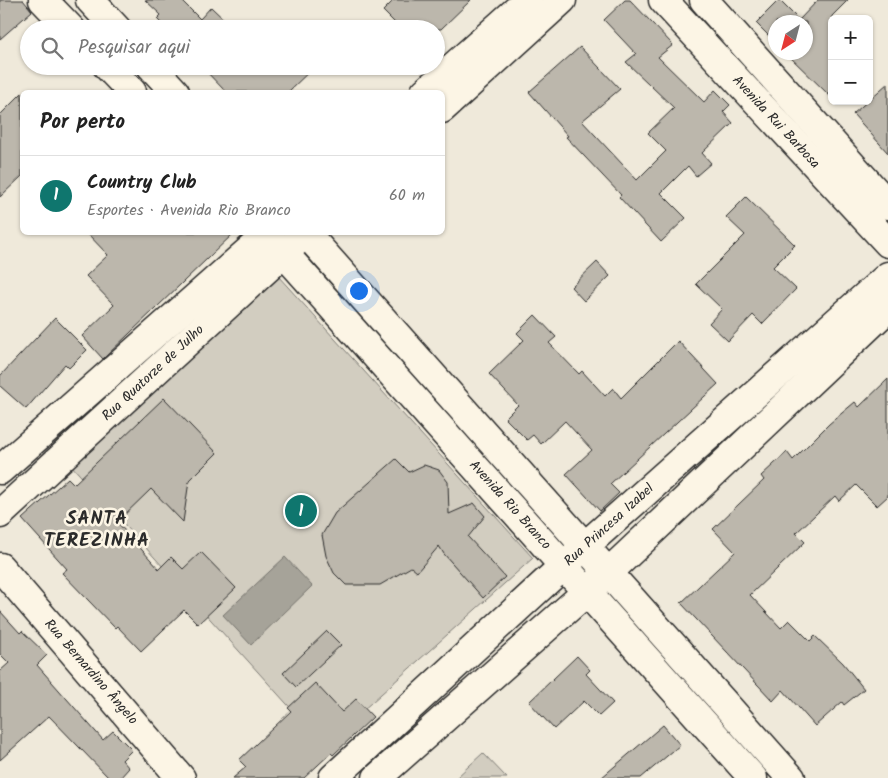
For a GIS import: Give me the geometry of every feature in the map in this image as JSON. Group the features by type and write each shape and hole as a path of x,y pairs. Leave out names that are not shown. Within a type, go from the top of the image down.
{"street":[{"path":"44,0 63,20"},
{"path":"90,0 109,20"},
{"path":"445,74 528,0"},
{"path":"445,106 562,0"},
{"name":"Avenida Rui Barbosa","path":"663,0 888,243"},
{"name":"Avenida Rui Barbosa","path":"704,0 888,205"},
{"path":"116,75 130,90"},
{"path":"160,75 174,90"},
{"path":"427,90 444,75"},
{"name":"Rua Quatorze de Julho","path":"0,470 155,334 272,238 292,235"},
{"name":"Avenida Rio Branco","path":"308,235 610,572 790,778"},
{"name":"Rua Quatorze de Julho","path":"0,514 174,354 272,238"},
{"name":"Avenida Rio Branco","path":"272,238 753,778"},
{"name":"Rua Princesa Izabel","path":"333,778 585,546 888,276"},
{"path":"377,778 587,590 610,572 888,308"},
{"path":"358,336 379,315"},
{"path":"155,334 174,354"},
{"path":"76,403 94,428"},
{"path":"494,487 516,468"},
{"name":"Rua Bernardino Ângelo","path":"0,567 182,778"}],"shaded area":[{"path":"278,276 533,558 324,745 70,464"},
{"path":"285,557 312,586 251,645 223,615"},
{"path":"483,753 507,778 456,778"}],"building":[{"path":"0,0 23,0 32,11 0,39"},
{"path":"145,0 181,0 200,19 211,7 225,20 158,20 161,15"},
{"path":"394,0 471,0 445,25 445,20 392,20 383,11"},
{"path":"625,0 630,0 673,45 658,57 704,102 715,90 730,105 723,112 733,123 702,153 711,163 696,176 688,166 661,193 686,218 661,242 619,197 621,195 566,137 568,136 529,92 580,47 620,89 582,121 637,180 666,151 648,133 674,108 626,62 636,54 604,20"},
{"path":"779,0 794,15 768,15 768,35 756,23"},
{"path":"818,0 848,0 833,15 828,15 828,94 793,60 813,60 813,15 804,15"},
{"path":"210,75 306,75 290,90 224,90"},
{"path":"888,83 888,153 853,114 863,105 873,105 873,96"},
{"path":"20,95 20,178 0,197 0,115"},
{"path":"746,197 795,245 773,267 796,289 762,324 753,315 728,341 709,323 722,309 696,284 745,235 726,217"},
{"path":"89,235 232,235 103,359 82,336 114,305 86,276 108,255"},
{"path":"597,262 610,276 584,301 571,287"},
{"path":"535,315 556,337 549,343 579,374 582,371 605,396 613,388 621,398 678,341 718,384 610,484 619,493 600,511 566,474 592,450 565,421 541,444 533,435 527,440 505,418 518,405 489,374 524,340 517,333"},
{"path":"55,318 87,350 69,368 65,364 26,409 0,386 0,376"},
{"path":"888,379 888,496 877,506 856,485 839,501 835,496 796,533 805,542 750,595 781,628 789,620 810,641 815,636 843,663 864,689 844,705 842,702 815,726 783,690 773,701 681,603 735,552 713,529 764,480 761,476 787,452 793,460 829,424 855,402 859,407"},
{"path":"164,398 217,453 189,481 183,522 151,489 117,522 159,569 171,557 183,569 201,552 236,588 198,624 184,610 141,651 117,626 115,628 62,573 67,569 22,519 68,478 74,484"},
{"path":"396,459 409,472 424,465 439,470 448,482 449,514 474,503 485,516 468,537 505,577 483,598 439,546 417,572 411,567 380,585 346,585 334,573 326,556 322,535 335,513"},
{"path":"0,611 20,633 22,631 47,655 37,665 103,740 113,731 132,750 122,760 129,768 120,778 109,778 49,716 0,760 0,671 9,663 0,654"},
{"path":"327,631 341,645 296,687 283,673"},
{"path":"577,656 590,670 586,674 613,703 599,716 584,701 554,729 529,702"},
{"path":"315,683 342,712 356,699 373,717 333,755 331,753 304,778 233,778 246,767 239,760 291,711 288,708"},
{"path":"663,725 680,745 641,778 601,778"}],"place":[{"name":"Country Club","path":"301,511"}],"district":[{"name":"SANTA TEREZINHA","path":"97,530"}]}
